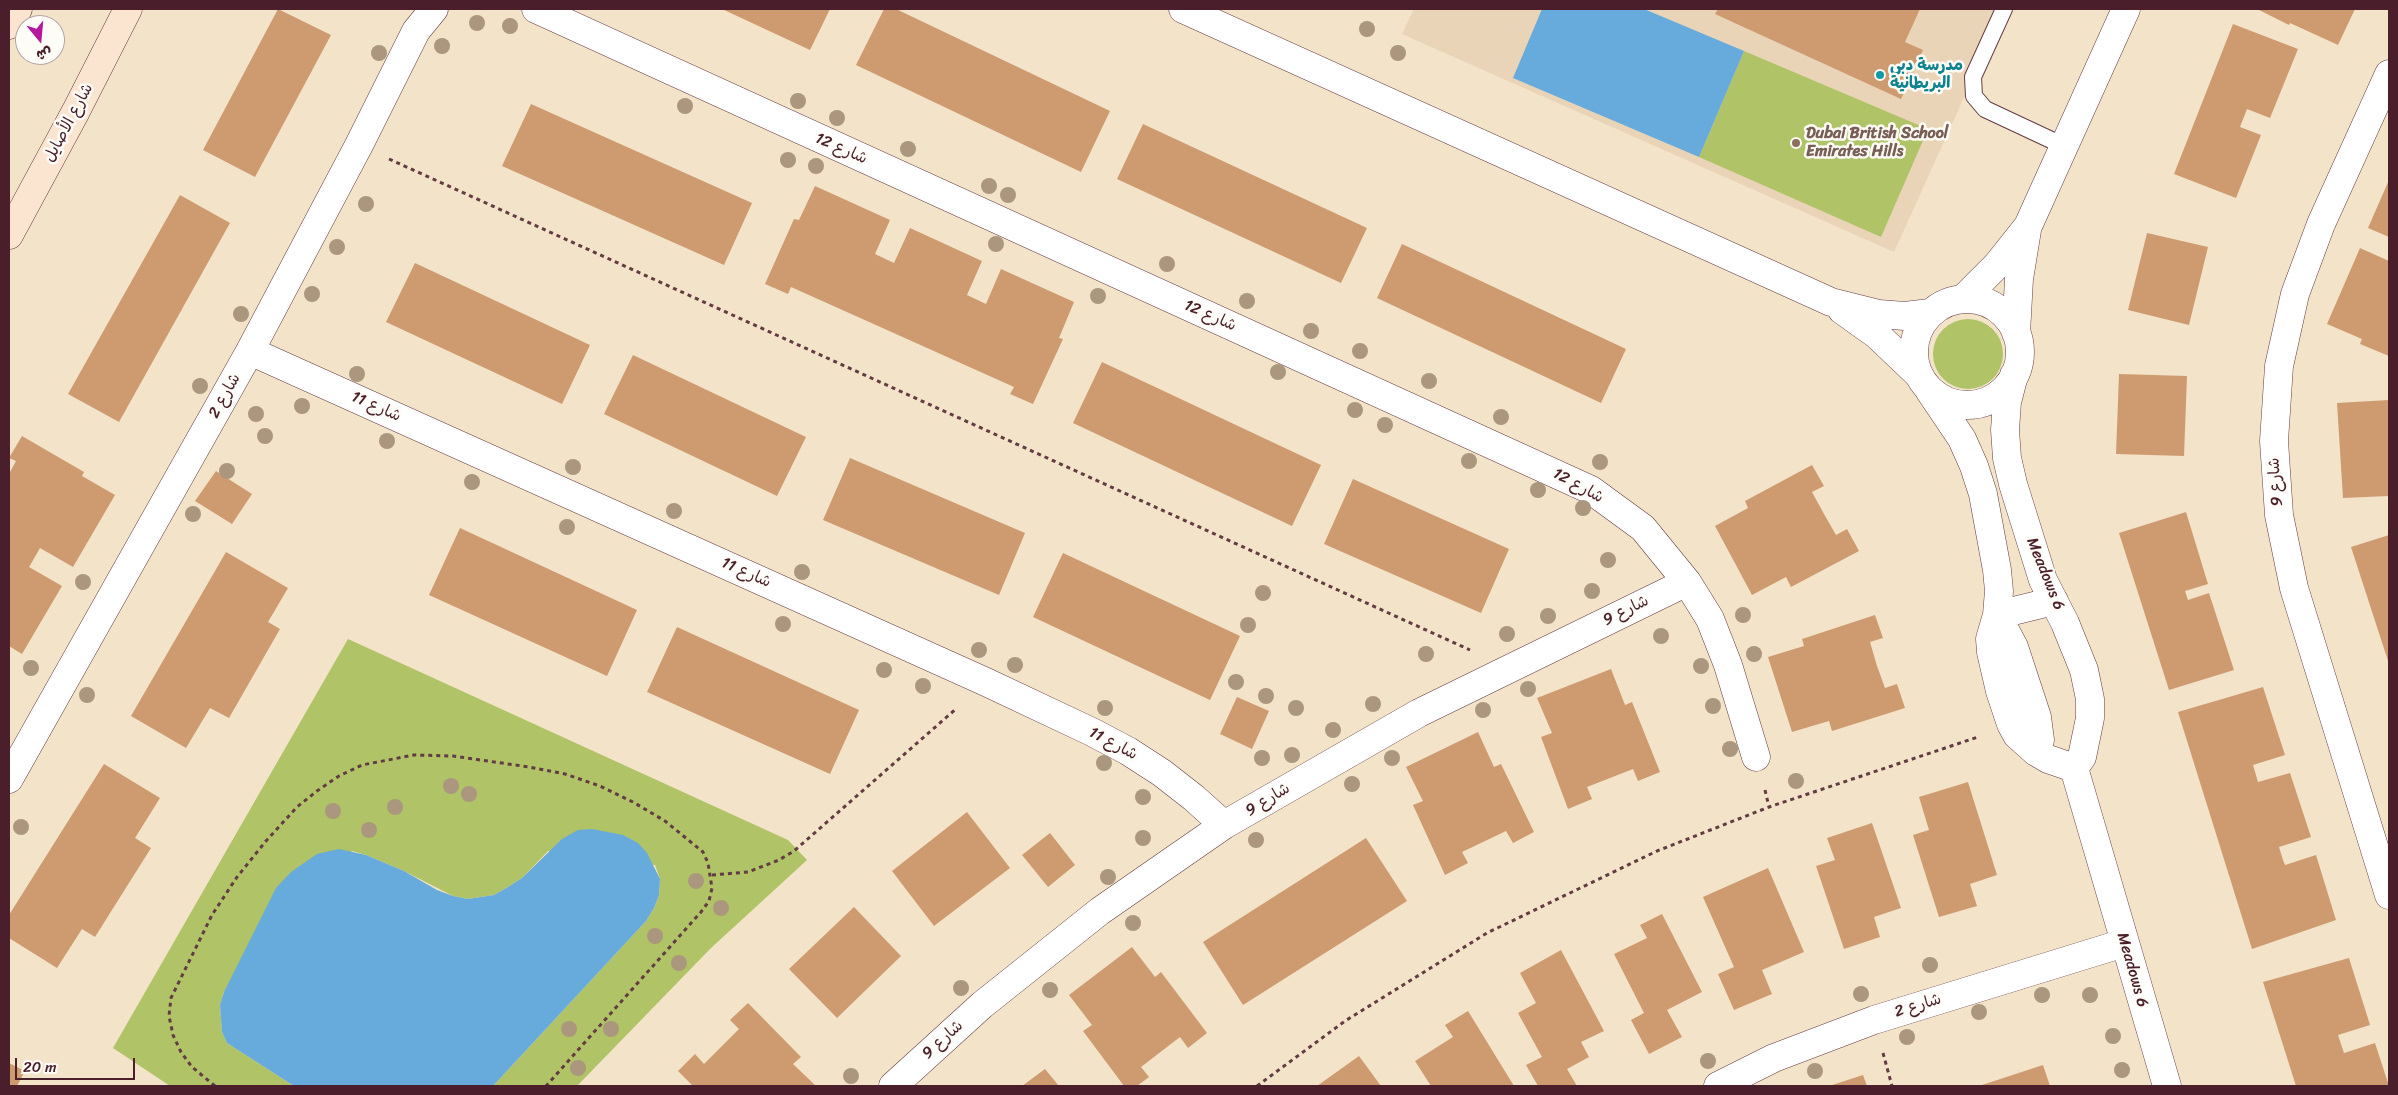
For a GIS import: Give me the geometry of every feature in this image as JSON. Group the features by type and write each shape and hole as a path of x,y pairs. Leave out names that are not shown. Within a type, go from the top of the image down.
{"main road":[{"path":"9,25 18,9"},
{"name":"شارع الأصايل","path":"9,236 128,9"}],"street":[{"name":"شارع 2","path":"9,779 250,351 359,145 416,31 434,9"},
{"name":"شارع 12","path":"536,9 1591,490 1643,528 1687,582 1710,619 1728,665 1756,757"},
{"path":"1183,9 1830,302 1879,314 1905,316 1930,313"},
{"path":"1963,299 1998,265 2028,226 2126,9"},
{"name":"شارع 9","path":"2389,74 2321,224 2295,294 2279,366 2274,441 2279,515 2294,588 2389,895"},
{"path":"2016,333 2019,279 2028,226"},
{"path":"1830,302 1876,335 1924,382 1946,401 1965,405 1985,402 2002,392 2014,375 2019,362 2020,348 2016,333 2004,314 1986,302 1963,299 1945,303 1930,313 1918,332 1913,352 1924,382 1962,439 1977,475 1998,570 1997,615 1992,628 1991,652 2000,691 2011,724 2017,735 2036,752 2048,759 2074,768"},
{"name":"شارع 11","path":"250,351 986,682 1128,751 1188,793 1224,825"},
{"name":"Meadows 6","path":"2014,375 2007,402 2005,430 2007,458 2035,558 2076,646 2090,699 2087,738 2082,757 2074,768 2167,1086"},
{"name":"شارع 9","path":"892,1086 982,1005 1093,917 1224,825 1419,713 1687,582"},
{"path":"1997,615 2054,601"},
{"path":"1997,615 2014,647 2037,717 2040,740 2036,752"},
{"name":"شارع 2","path":"1718,1086 1774,1058 1874,1020 2124,943"}],"lane":[{"path":"2004,9 1973,77 1974,96 1984,109 2064,146"}],"path":[{"path":"359,145 1509,668"},
{"path":"712,875 748,872 779,860 794,851 986,682"},
{"path":"1257,1086 1345,1021 1487,933 1540,907 1658,851 1769,806 1973,739 2011,724"},
{"path":"215,1086 192,1067 181,1052 173,1035 169,1016 171,998 212,915 237,877 266,841 297,807 317,790 338,776 362,765 388,758 414,755 453,756 529,766 565,774 600,786 665,820 702,852 712,875 711,895 701,912 546,1086"}],"shaded area":[{"name":"Dubai British School Emirates Hills","path":"1414,9 2004,9 1894,252 1402,34"}],"green space":[{"path":"1744,51 1928,129 1881,237 1699,157"},
{"path":"1968,319 1987,325 1997,335 2003,354 1997,373 1987,383 1968,389 1949,383 1939,373 1933,354 1939,335 1949,325"},
{"path":"348,639 788,840 807,860 711,948 577,1086 493,1086 646,921 659,895 660,879 655,865 548,851 522,878 508,887 494,895 468,899 453,896 404,871 352,851 224,992 220,1005 222,1032 227,1043 294,1086 170,1086 113,1048"}],"water":[{"path":"1542,9 1644,9 1744,51 1699,157 1513,78"},
{"path":"592,829 623,835 638,843 647,853 660,879 659,895 654,908 646,921 493,1086 294,1086 227,1043 222,1032 220,1005 224,992 276,888 291,872 317,854 339,849 366,855 404,871 437,890 468,899 494,895 522,878 562,839 578,830"}],"building":[{"path":"278,9 331,35 255,177 203,150"},
{"path":"722,9 830,9 810,50"},
{"path":"884,9 896,9 1110,111 1081,172 856,65"},
{"name":"مدرسة دبي البريطانية","path":"1718,9 1920,9 1905,42 1923,50 1901,99 1715,14"},
{"path":"2257,9 2355,9 2338,45 2290,23 2289,25"},
{"path":"2233,24 2298,49 2270,118 2247,109 2240,127 2261,135 2236,198 2174,174"},
{"path":"531,104 752,203 724,265 502,166"},
{"path":"1143,124 1367,228 1341,283 1117,179"},
{"path":"2389,180 2389,237 2368,228"},
{"path":"815,186 890,220 875,254 894,263 910,228 982,261 967,295 986,304 1001,269 1074,302 1059,338 1063,339 1033,404 1010,394 1014,387 791,287 788,294 765,284 794,219 799,220"},
{"path":"180,195 230,223 119,422 68,394"},
{"path":"2147,233 2208,247 2189,325 2128,310"},
{"path":"1402,244 1626,349 1601,403 1377,298"},
{"path":"2360,248 2389,261 2389,356 2360,344 2362,339 2327,324"},
{"path":"415,263 590,345 562,404 386,322"},
{"path":"633,355 806,437 777,496 604,414"},
{"path":"1102,362 1321,465 1292,526 1073,423"},
{"path":"2119,374 2187,376 2184,456 2116,454"},
{"path":"2389,400 2389,496 2343,498 2337,403"},
{"path":"22,436 84,472 82,476 115,495 73,567 40,548 29,567 62,586 22,654 9,646 9,474 16,461 9,458"},
{"path":"850,458 1025,533 999,595 823,520"},
{"path":"1812,465 1824,486 1812,492 1824,514 1836,535 1847,529 1859,551 1791,587 1786,577 1752,595 1715,526 1748,508 1745,501"},
{"path":"216,471 252,494 232,524 195,501"},
{"path":"1353,479 1509,549 1481,613 1324,544"},
{"path":"2186,512 2208,584 2185,591 2188,600 2209,593 2234,670 2169,690 2119,533"},
{"path":"460,528 637,610 607,676 429,595"},
{"path":"2389,535 2389,664 2351,547"},
{"path":"226,552 288,588 268,622 280,629 229,718 210,708 186,748 131,716"},
{"path":"1063,553 1240,636 1210,700 1033,617"},
{"path":"1875,615 1883,638 1870,642 1877,666 1885,688 1897,684 1905,708 1832,731 1829,721 1792,732 1768,657 1804,646 1802,639"},
{"path":"677,627 859,710 830,774 647,692"},
{"path":"1611,669 1625,705 1632,702 1660,772 1638,781 1633,769 1587,787 1592,799 1568,809 1541,737 1552,733 1537,698"},
{"path":"2263,687 2285,755 2253,765 2258,782 2290,773 2311,837 2279,847 2283,860 2285,865 2316,855 2336,920 2252,949 2178,712"},
{"path":"1237,697 1269,711 1252,749 1220,734"},
{"path":"1478,732 1494,767 1501,764 1534,832 1513,843 1506,831 1462,852 1468,863 1445,875 1413,805 1423,801 1406,767"},
{"path":"104,764 160,798 135,838 151,848 95,937 82,929 57,968 9,938 9,915"},
{"path":"1968,782 1997,875 1970,884 1977,906 1939,917 1913,835 1929,830 1919,797"},
{"path":"967,812 1010,868 934,926 892,871"},
{"path":"1872,823 1901,908 1874,917 1880,937 1844,949 1816,866 1835,860 1827,838"},
{"path":"1050,833 1075,865 1048,887 1022,855"},
{"path":"1366,838 1407,901 1243,1005 1203,942"},
{"path":"1768,868 1804,952 1762,970 1772,994 1734,1010 1718,974 1734,967 1703,897"},
{"path":"854,907 901,956 837,1018 789,969"},
{"path":"1662,914 1702,992 1667,1010 1682,1037 1649,1054 1631,1020 1644,1013 1614,954 1647,938 1640,925"},
{"path":"1132,947 1155,977 1161,972 1207,1033 1188,1048 1180,1037 1141,1067 1149,1077 1137,1086 1124,1086 1083,1031 1092,1025 1069,995"},
{"path":"1561,950 1604,1031 1581,1042 1589,1057 1567,1069 1577,1086 1538,1086 1526,1065 1542,1057 1518,1013 1536,1003 1520,973"},
{"path":"2349,958 2370,1025 2338,1035 2344,1053 2375,1043 2389,1086 2296,1086 2263,982"},
{"path":"748,1003 801,1057 793,1064 816,1086 693,1086 678,1071 695,1054 704,1064 739,1029 730,1020"},
{"path":"1468,1011 1514,1086 1431,1086 1415,1061 1453,1037 1445,1025"},
{"path":"1359,1056 1381,1086 1317,1086"},
{"path":"9,1063 25,1071 17,1086 9,1086"},
{"path":"2043,1065 2050,1086 1979,1086"},
{"path":"1045,1069 1059,1086 1022,1086"},
{"path":"1863,1075 1867,1086 1829,1086"}],"place":[{"name":"مدرسة دبي البريطانية","path":"1880,75"},
{"name":"Dubai British School Emirates Hills","path":"1796,143"}]}
